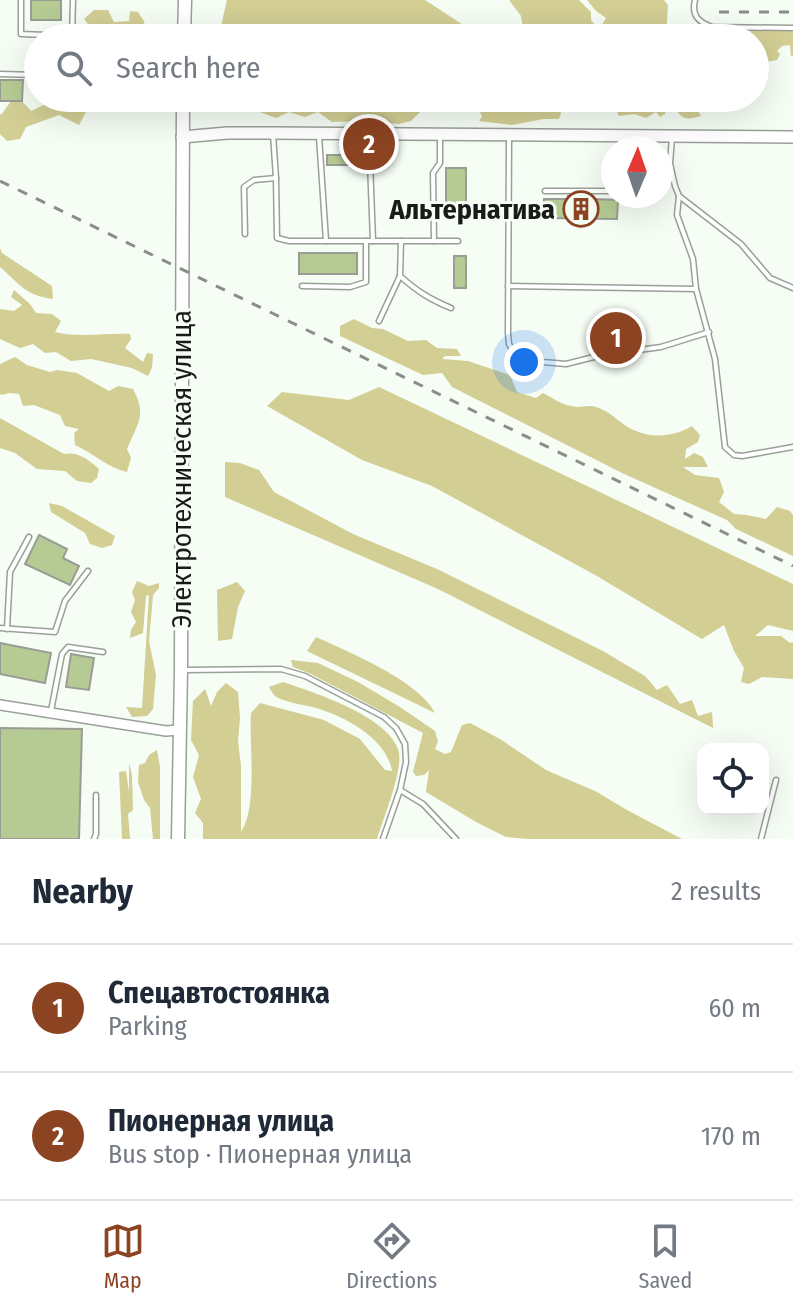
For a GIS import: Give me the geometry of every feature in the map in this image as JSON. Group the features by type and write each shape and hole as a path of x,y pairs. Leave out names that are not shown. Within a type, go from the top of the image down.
{"main road":[{"path":"184,24 185,0"},
{"name":"Электротехническая улица","path":"178,839 183,112"}],"street":[{"path":"182,137 227,133 793,137"},
{"path":"0,705 166,731 179,730"}],"lane":[{"path":"21,0 21,34 24,34"},
{"path":"72,24 73,0"},
{"path":"695,0 696,18 704,24"},
{"path":"769,28 793,28"},
{"path":"0,74 24,75"},
{"path":"273,133 277,238 289,241 458,241"},
{"path":"319,133 326,241"},
{"path":"434,241 433,173 440,163 440,134"},
{"path":"509,134 509,344 518,356 556,364 573,363 602,355 661,347 709,332"},
{"path":"302,286 350,287 366,282 370,241 370,162"},
{"path":"673,177 679,196 677,215 693,259 696,289 715,359 725,447 734,455 742,456 793,447"},
{"path":"245,234 244,187 254,180 276,178"},
{"path":"545,191 601,191"},
{"path":"679,196 741,244 770,278 793,288"},
{"path":"379,321 400,276 401,241"},
{"path":"400,276 420,293 451,308"},
{"path":"508,286 696,289"},
{"path":"7,629 10,572 29,537"},
{"path":"0,628 55,632 65,601 88,571"},
{"path":"50,713 62,654 68,647 103,652"},
{"path":"181,670 281,669 305,676 384,717 396,728 405,744 406,762 383,839"},
{"path":"761,839 776,780"},
{"path":"400,790 423,804 456,839"},
{"path":"94,839 96,795"}],"shaded area":[{"path":"227,0 425,0 462,24 221,24"},
{"path":"509,0 579,0 591,12 594,24 522,24 521,16"},
{"path":"587,0 664,0 668,5 667,24 602,24 606,18"},
{"path":"94,10 108,10 114,22 129,21 130,11 138,12 144,24 88,24 84,19"},
{"path":"769,30 793,30 793,56 790,45 782,46 777,51 780,54 777,60 769,61"},
{"path":"11,101 22,101 24,112 86,112 79,125 59,115 26,127 20,139 7,141 0,134 1,115"},
{"path":"260,112 289,112 276,118"},
{"path":"289,112 318,112 305,117"},
{"path":"318,112 420,112 411,121 399,124 332,122"},
{"path":"480,112 561,113 559,119 512,125 479,121 482,117"},
{"path":"617,112 656,112 646,118 634,114 619,116"},
{"path":"678,112 699,112 701,116 693,118 683,117"},
{"path":"0,248 2,253 52,286 53,299 29,292 0,267"},
{"path":"14,290 36,313 52,314 61,321 55,332 130,334 131,339 125,348 143,362 147,353 153,354 148,376 132,368 91,359 71,361 56,352 45,353 33,344 20,348 0,339 0,309 14,311 22,305 11,297"},
{"path":"354,319 408,341 426,340 437,348 457,349 461,356 445,356 442,359 468,361 510,375 517,392 536,398 543,393 568,405 596,407 638,432 666,435 692,426 700,435 698,442 686,449 685,459 694,453 703,457 708,467 683,467 695,475 719,478 724,492 719,502 734,514 766,519 777,507 790,511 793,515 793,556 736,529 727,520 622,473 452,387 442,373 423,375 340,336 340,326"},
{"path":"15,357 27,365 50,372 77,373 109,391 118,386 133,389 140,413 127,449 131,458 127,472 75,445 74,433 79,429 65,426 60,415 34,405 23,406 19,394 0,394 0,364"},
{"path":"379,387 793,584 793,631 768,625 755,636 781,636 793,642 793,679 762,677 749,684 741,682 744,668 724,625 702,639 597,576 432,486 362,460 267,406 282,392 349,400"},
{"path":"0,418 64,454 79,455 99,469 97,478 91,483 77,481 65,471 37,469 15,453 0,448"},
{"path":"225,462 240,463 259,470 274,492 353,534 437,569 603,651 645,676 657,690 667,685 680,704 692,700 698,716 712,712 713,728 438,589 225,497"},
{"path":"49,503 62,506 115,536 112,545 102,548 90,544 85,533 51,512"},
{"path":"137,581 149,586 159,583 153,595 149,641 156,675 153,709 147,716 132,717 126,707 142,708 149,595 146,596 143,633 130,638 136,622 131,612 135,600 132,592"},
{"path":"237,582 245,591 238,607 232,639 218,641 217,590"},
{"path":"316,637 399,679 427,701 435,713 307,651"},
{"path":"291,660 318,663 400,707 435,731 438,741 435,749 445,754 451,752 462,725 470,723 546,770 597,792 682,839 506,837 426,792 429,770 424,775 416,776 413,772 423,733 293,667"},
{"path":"283,682 348,707 380,726 391,737 398,749 399,768 377,839 203,839 203,823 195,813 201,799 193,777 199,755 191,740 193,701 205,689 211,706 217,692 226,683 238,692 241,832 251,792 251,713 260,703 324,720 360,739 385,770 392,771 383,750 356,726 319,709 276,697 269,687"},
{"path":"157,750 160,767 160,839 153,839 150,808 138,782 139,765"},
{"path":"129,763 133,810 128,814 130,839 122,839 119,772 126,771 129,792"}],"building":[{"path":"31,0 61,0 61,20 31,20"},
{"path":"0,80 23,80 22,101 0,101"},
{"path":"327,155 362,155 362,165 327,165"},
{"path":"446,168 466,168 466,218 446,218"},
{"name":"Альтернатива","path":"568,196 593,196 593,199 601,199 601,208 618,208 617,219 544,218 544,199 568,199"},
{"path":"299,253 357,253 357,274 299,274"},
{"path":"454,256 466,256 466,288 454,288"},
{"path":"39,535 67,549 63,558 79,566 70,585 25,564"},
{"path":"0,643 51,653 45,683 0,674"},
{"path":"71,654 94,658 89,690 66,687"},
{"path":"0,728 82,729 79,839 0,839"}],"railway":[{"path":"719,12 793,12"},
{"path":"0,181 793,566"}],"place":[{"name":"Пионерная улица","path":"369,144"},
{"name":"Альтернатива","path":"581,209"},
{"name":"Спецавтостоянка","path":"616,338"}]}
